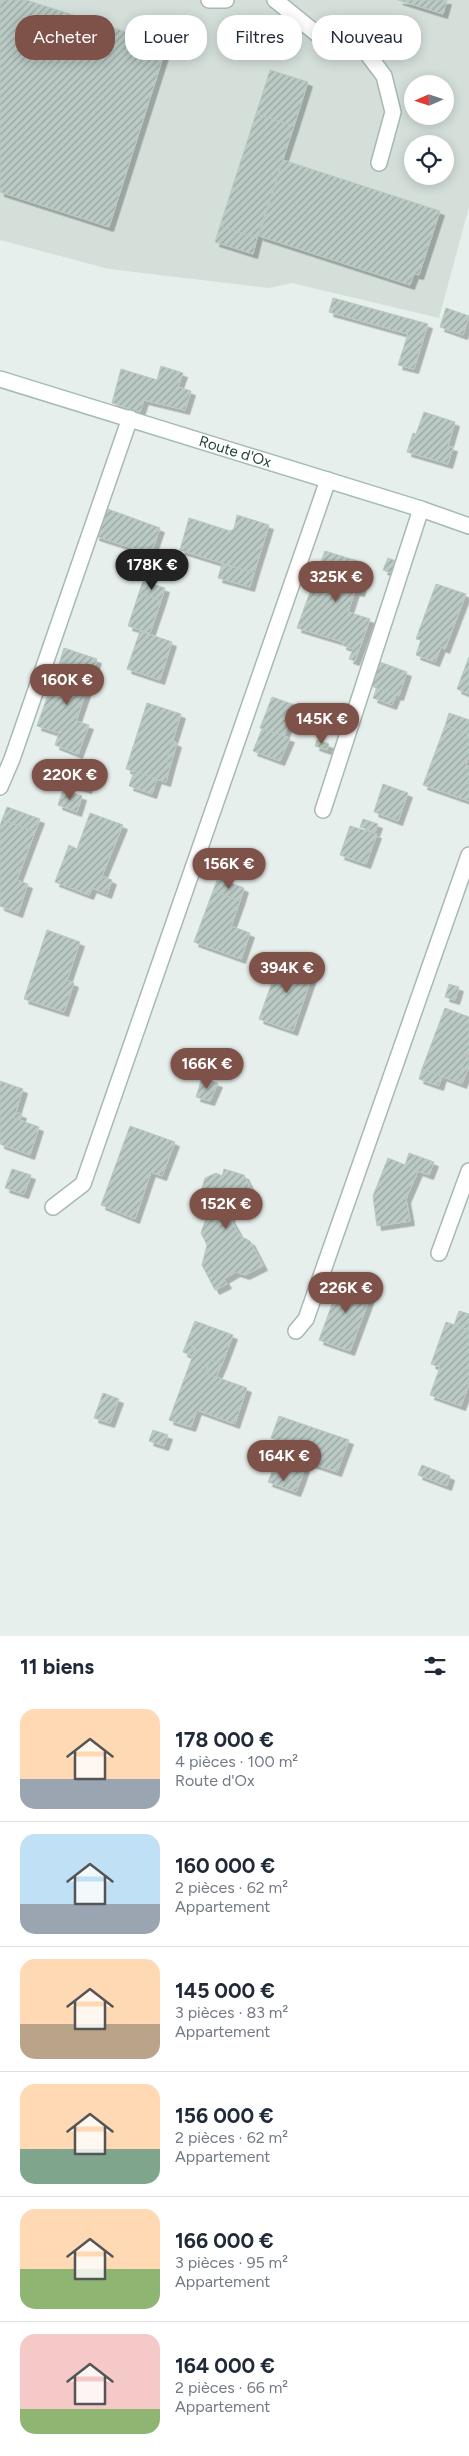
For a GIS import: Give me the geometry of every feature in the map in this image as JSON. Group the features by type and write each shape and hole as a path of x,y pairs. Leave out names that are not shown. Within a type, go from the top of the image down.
{"street":[{"path":"209,0 226,0"},
{"path":"275,0 322,38 366,52 384,76 393,112 380,164"},
{"name":"Route d'Ox","path":"0,379 421,509 469,526"},
{"path":"0,787 12,759 130,418"},
{"path":"53,1207 83,1184 328,480"},
{"path":"323,810 421,509"},
{"path":"296,1331 306,1318 469,855"},
{"path":"439,1253 469,1171"}],"shaded area":[{"path":"0,0 469,0 469,207 439,318 292,283 269,288 109,269 0,240"}],"building":[{"path":"0,0 26,0 73,15 15,15 15,60 115,60 115,28 125,32 125,60 162,60 109,227 0,192"},
{"path":"398,0 447,0 443,14"},
{"path":"270,70 308,82 294,126 256,114"},
{"path":"256,114 294,126 257,238 220,226"},
{"path":"283,160 440,211 419,275 414,274 410,285 259,236"},
{"path":"220,226 257,238 253,254 215,242"},
{"path":"333,298 428,324 414,369 398,365 408,334 329,312"},
{"path":"446,308 469,316 463,335 440,327"},
{"path":"161,366 183,373 178,387 191,391 185,410 144,400 140,412 112,403 121,369 157,380"},
{"path":"424,412 455,422 448,446 453,447 448,464 407,452 413,433 416,434"},
{"path":"105,508 160,528 151,554 95,536"},
{"path":"237,515 269,525 254,573 180,550 189,518 230,531 234,529"},
{"path":"325,551 361,562 363,567 358,581 363,582 360,592 355,591 348,612 370,619 355,661 349,659 353,649 342,645 343,642 297,628"},
{"path":"388,558 396,561 391,573 383,570"},
{"path":"222,564 254,573 250,587 218,578"},
{"path":"143,581 165,588 161,601 139,593"},
{"path":"436,584 466,594 445,649 441,647 435,662 416,655 421,640 416,639"},
{"path":"139,593 161,601 150,633 128,626"},
{"path":"140,631 172,642 160,680 127,669"},
{"path":"64,648 97,659 93,672 60,661"},
{"path":"469,657 469,694 457,689"},
{"path":"60,661 93,672 76,721 89,725 78,754 55,745 59,733 37,726"},
{"path":"380,662 407,672 399,696 371,686"},
{"path":"377,688 396,695 392,705 373,698"},
{"path":"272,697 295,705 284,736 260,728"},
{"path":"147,703 181,714 166,762 171,763 166,782 126,769"},
{"path":"449,713 469,720 469,734 445,726"},
{"path":"445,726 469,734 469,756 466,765 469,766 469,801 423,785"},
{"path":"262,729 290,738 280,761 253,751"},
{"path":"317,740 329,744 327,750 315,746"},
{"path":"172,741 177,743 171,763 166,762"},
{"path":"134,771 157,779 152,794 129,786"},
{"path":"77,773 91,778 87,789 73,785"},
{"path":"383,784 408,793 398,821 374,812"},
{"path":"63,790 82,796 77,812 58,805"},
{"path":"7,807 40,819 35,832 2,820"},
{"path":"90,813 123,825 102,876 112,880 107,894 92,888 89,895 55,882 69,845 77,849"},
{"path":"363,819 378,824 375,832 360,827"},
{"path":"2,820 35,832 17,880 28,884 18,913 0,906 0,826"},
{"path":"350,826 377,834 366,864 340,855"},
{"path":"218,878 244,888 240,901 213,891"},
{"path":"213,891 240,901 231,926 250,933 241,959 194,942"},
{"path":"47,930 80,942 67,980 74,983 64,1012 24,999"},
{"path":"281,957 315,968 293,1031 259,1019"},
{"path":"449,984 459,987 455,1000 445,997"},
{"path":"445,1008 469,1017 469,1050 457,1082 422,1069"},
{"path":"466,1057 469,1058 469,1066 462,1084 457,1082"},
{"path":"422,1069 442,1076 439,1086 419,1079"},
{"path":"202,1078 218,1083 210,1101 196,1097"},
{"path":"0,1081 23,1089 14,1118 39,1127 30,1155 0,1144"},
{"path":"16,1112 22,1114 20,1120 14,1118"},
{"path":"130,1126 175,1142 162,1176 151,1172 135,1219 101,1205"},
{"path":"409,1153 434,1162 429,1175 418,1171 406,1199 410,1221 377,1226 373,1196 388,1158 405,1165"},
{"path":"12,1169 31,1175 24,1194 5,1188"},
{"path":"224,1169 244,1175 253,1193 235,1201 230,1218 240,1236 250,1241 263,1266 245,1275 236,1272 224,1279 227,1284 215,1290 202,1265 207,1245 201,1233 214,1195 201,1191 205,1178 216,1173 222,1176"},
{"path":"342,1277 373,1289 350,1351 319,1340"},
{"path":"459,1311 469,1314 469,1330 454,1325"},
{"path":"195,1321 233,1335 222,1364 211,1360 205,1373 247,1388 235,1424 197,1410 191,1427 169,1420 196,1347 186,1344"},
{"path":"446,1322 469,1330 469,1384 461,1406 430,1395 440,1367 431,1364"},
{"path":"186,1344 196,1347 192,1356 183,1352"},
{"path":"211,1360 222,1364 216,1377 205,1373"},
{"path":"103,1393 119,1399 110,1423 94,1418"},
{"path":"279,1416 349,1440 337,1472 307,1462 300,1482 272,1472 283,1442 271,1438"},
{"path":"153,1430 168,1435 164,1446 149,1441"},
{"path":"422,1465 450,1476 447,1486 418,1475"},
{"path":"272,1472 300,1482 296,1492 268,1482"}]}
